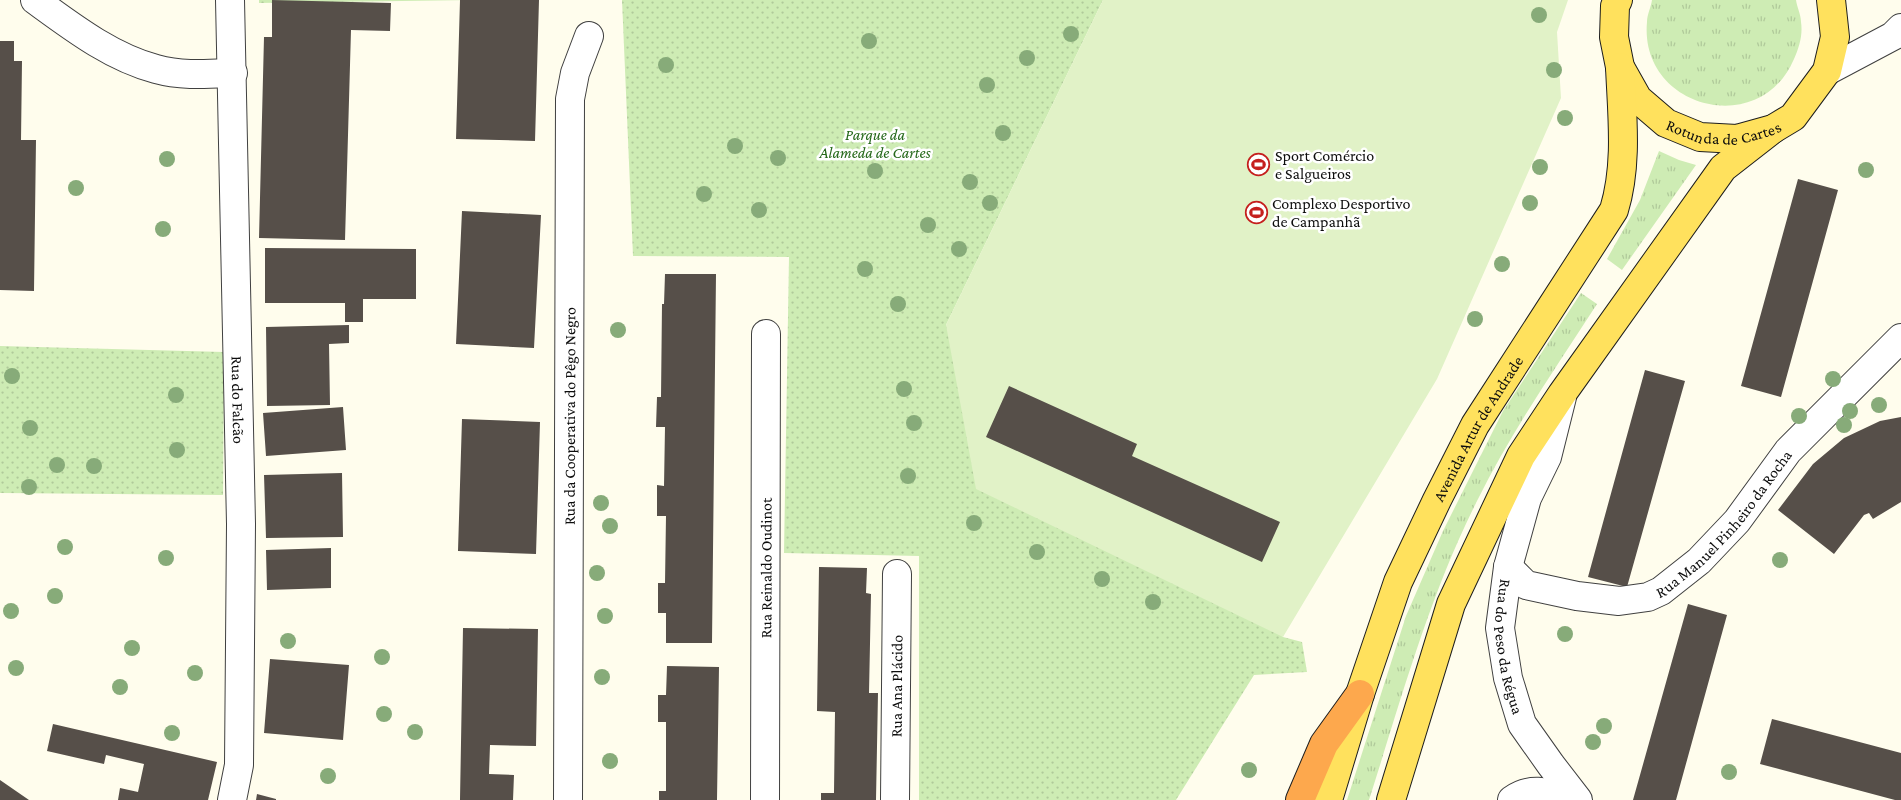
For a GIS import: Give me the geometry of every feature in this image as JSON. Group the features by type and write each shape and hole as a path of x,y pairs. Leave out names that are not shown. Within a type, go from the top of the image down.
{"highway":[{"path":"1300,800 1324,744 1360,694"}],"main road":[{"name":"Rotunda de Cartes","path":"1618,0 1614,37 1620,67 1638,99 1666,123 1692,134 1700,137 1737,139 1773,129 1793,117 1827,71 1835,37 1830,0"},
{"name":"Avenida Artur de Andrade","path":"1328,800 1360,694 1398,582 1437,500 1475,425 1614,210 1621,189 1624,164 1620,67"},
{"path":"1391,800 1452,604 1521,456 1562,394 1722,168 1773,129"}],"street":[{"name":"Rua do Falcão","path":"230,0 241,524 238,764 232,800"},
{"path":"41,2 78,32 124,57 156,70 187,74 233,73"},
{"path":"1827,71 1893,36 1901,28"},
{"name":"Rua da Cooperativa do Pêgo Negro","path":"568,800 570,98 574,73 589,36"},
{"name":"Rua Reinaldo Oudinot","path":"765,800 766,334"},
{"name":"Rua Manuel Pinheiro da Rocha","path":"1508,567 1526,585 1577,596 1619,601 1648,597 1661,591 1699,561 1737,521 1788,451 1901,338"},
{"name":"Rua do Peso da Régua","path":"1562,394 1547,457 1527,498 1508,567 1500,628 1508,678 1522,724 1576,800"},
{"name":"Rua Ana Plácido","path":"895,800 897,574"},
{"name":"Rua do Peso da Régua","path":"1512,800 1521,793 1533,791 1576,800"}],"green space":[{"path":"259,0 473,0 259,3"},
{"name":"Parque da Alameda de Cartes","path":"622,0 1103,0 946,325 1283,637 1302,642 1307,672 1254,675 1176,800 919,800 919,556 784,553 789,257 633,256"},
{"name":"Complexo Desportivo de Campanhã","path":"1103,0 1568,0 1557,32 1561,98 1437,379 1283,637 976,489 946,325"},
{"path":"1652,0 1796,0 1800,17 1801,37 1794,59 1778,84 1756,99 1730,106 1705,103 1681,93 1662,75 1650,52 1647,22"},
{"path":"1659,151 1696,165 1622,270 1607,259 1640,200"},
{"path":"1581,293 1597,304 1504,450 1460,537 1430,611 1369,800 1347,800 1406,616 1443,531 1503,411"},
{"path":"0,346 224,352 223,495 0,493"}],"building":[{"path":"272,0 391,3 390,31 351,30 345,240 259,238 264,37 272,37"},
{"path":"460,0 539,0 535,141 456,139"},
{"path":"0,41 14,41 14,61 22,61 21,140 36,140 34,291 0,290"},
{"path":"1798,179 1838,190 1781,397 1741,386"},
{"path":"462,211 541,215 534,348 456,344"},
{"path":"265,248 416,249 416,299 363,299 363,322 345,322 345,303 265,303"},
{"path":"665,274 716,274 712,643 666,643 666,613 658,613 658,583 665,583 666,516 657,516 657,485 664,486 665,427 656,427 657,397 661,397 662,304 664,304"},
{"path":"349,325 349,343 329,344 330,405 267,406 266,327"},
{"path":"1645,370 1685,381 1627,587 1588,577"},
{"path":"1009,386 1137,444 1132,456 1280,522 1262,562 986,437"},
{"path":"343,407 346,450 266,456 263,413"},
{"path":"1901,417 1901,502 1873,519 1869,513 1864,515 1834,554 1778,510 1813,464 1844,438 1880,421"},
{"path":"462,419 540,422 536,554 458,551"},
{"path":"342,473 343,537 266,538 264,475"},
{"path":"331,548 331,588 267,590 266,550"},
{"path":"819,567 867,568 866,593 871,594 869,693 878,693 876,800 821,800 821,793 834,793 835,712 817,711"},
{"path":"1688,604 1727,615 1676,800 1633,800"},
{"path":"463,628 538,629 536,746 490,745 489,774 514,775 513,800 460,800"},
{"path":"270,659 349,665 343,740 264,733"},
{"path":"667,666 719,667 717,800 659,800 659,791 666,791 666,722 658,722 658,695 666,695"},
{"path":"1772,719 1901,753 1901,800 1760,764"},
{"path":"53,724 217,762 208,800 118,800 120,788 138,792 144,764 106,755 104,764 47,751"},
{"path":"0,780 29,800 0,800"},
{"path":"257,794 276,799 276,800 256,800"}],"place":[{"name":"Sport Comércio e Salgueiros","path":"1259,164"},
{"name":"Complexo Desportivo de Campanhã","path":"1256,212"}]}
